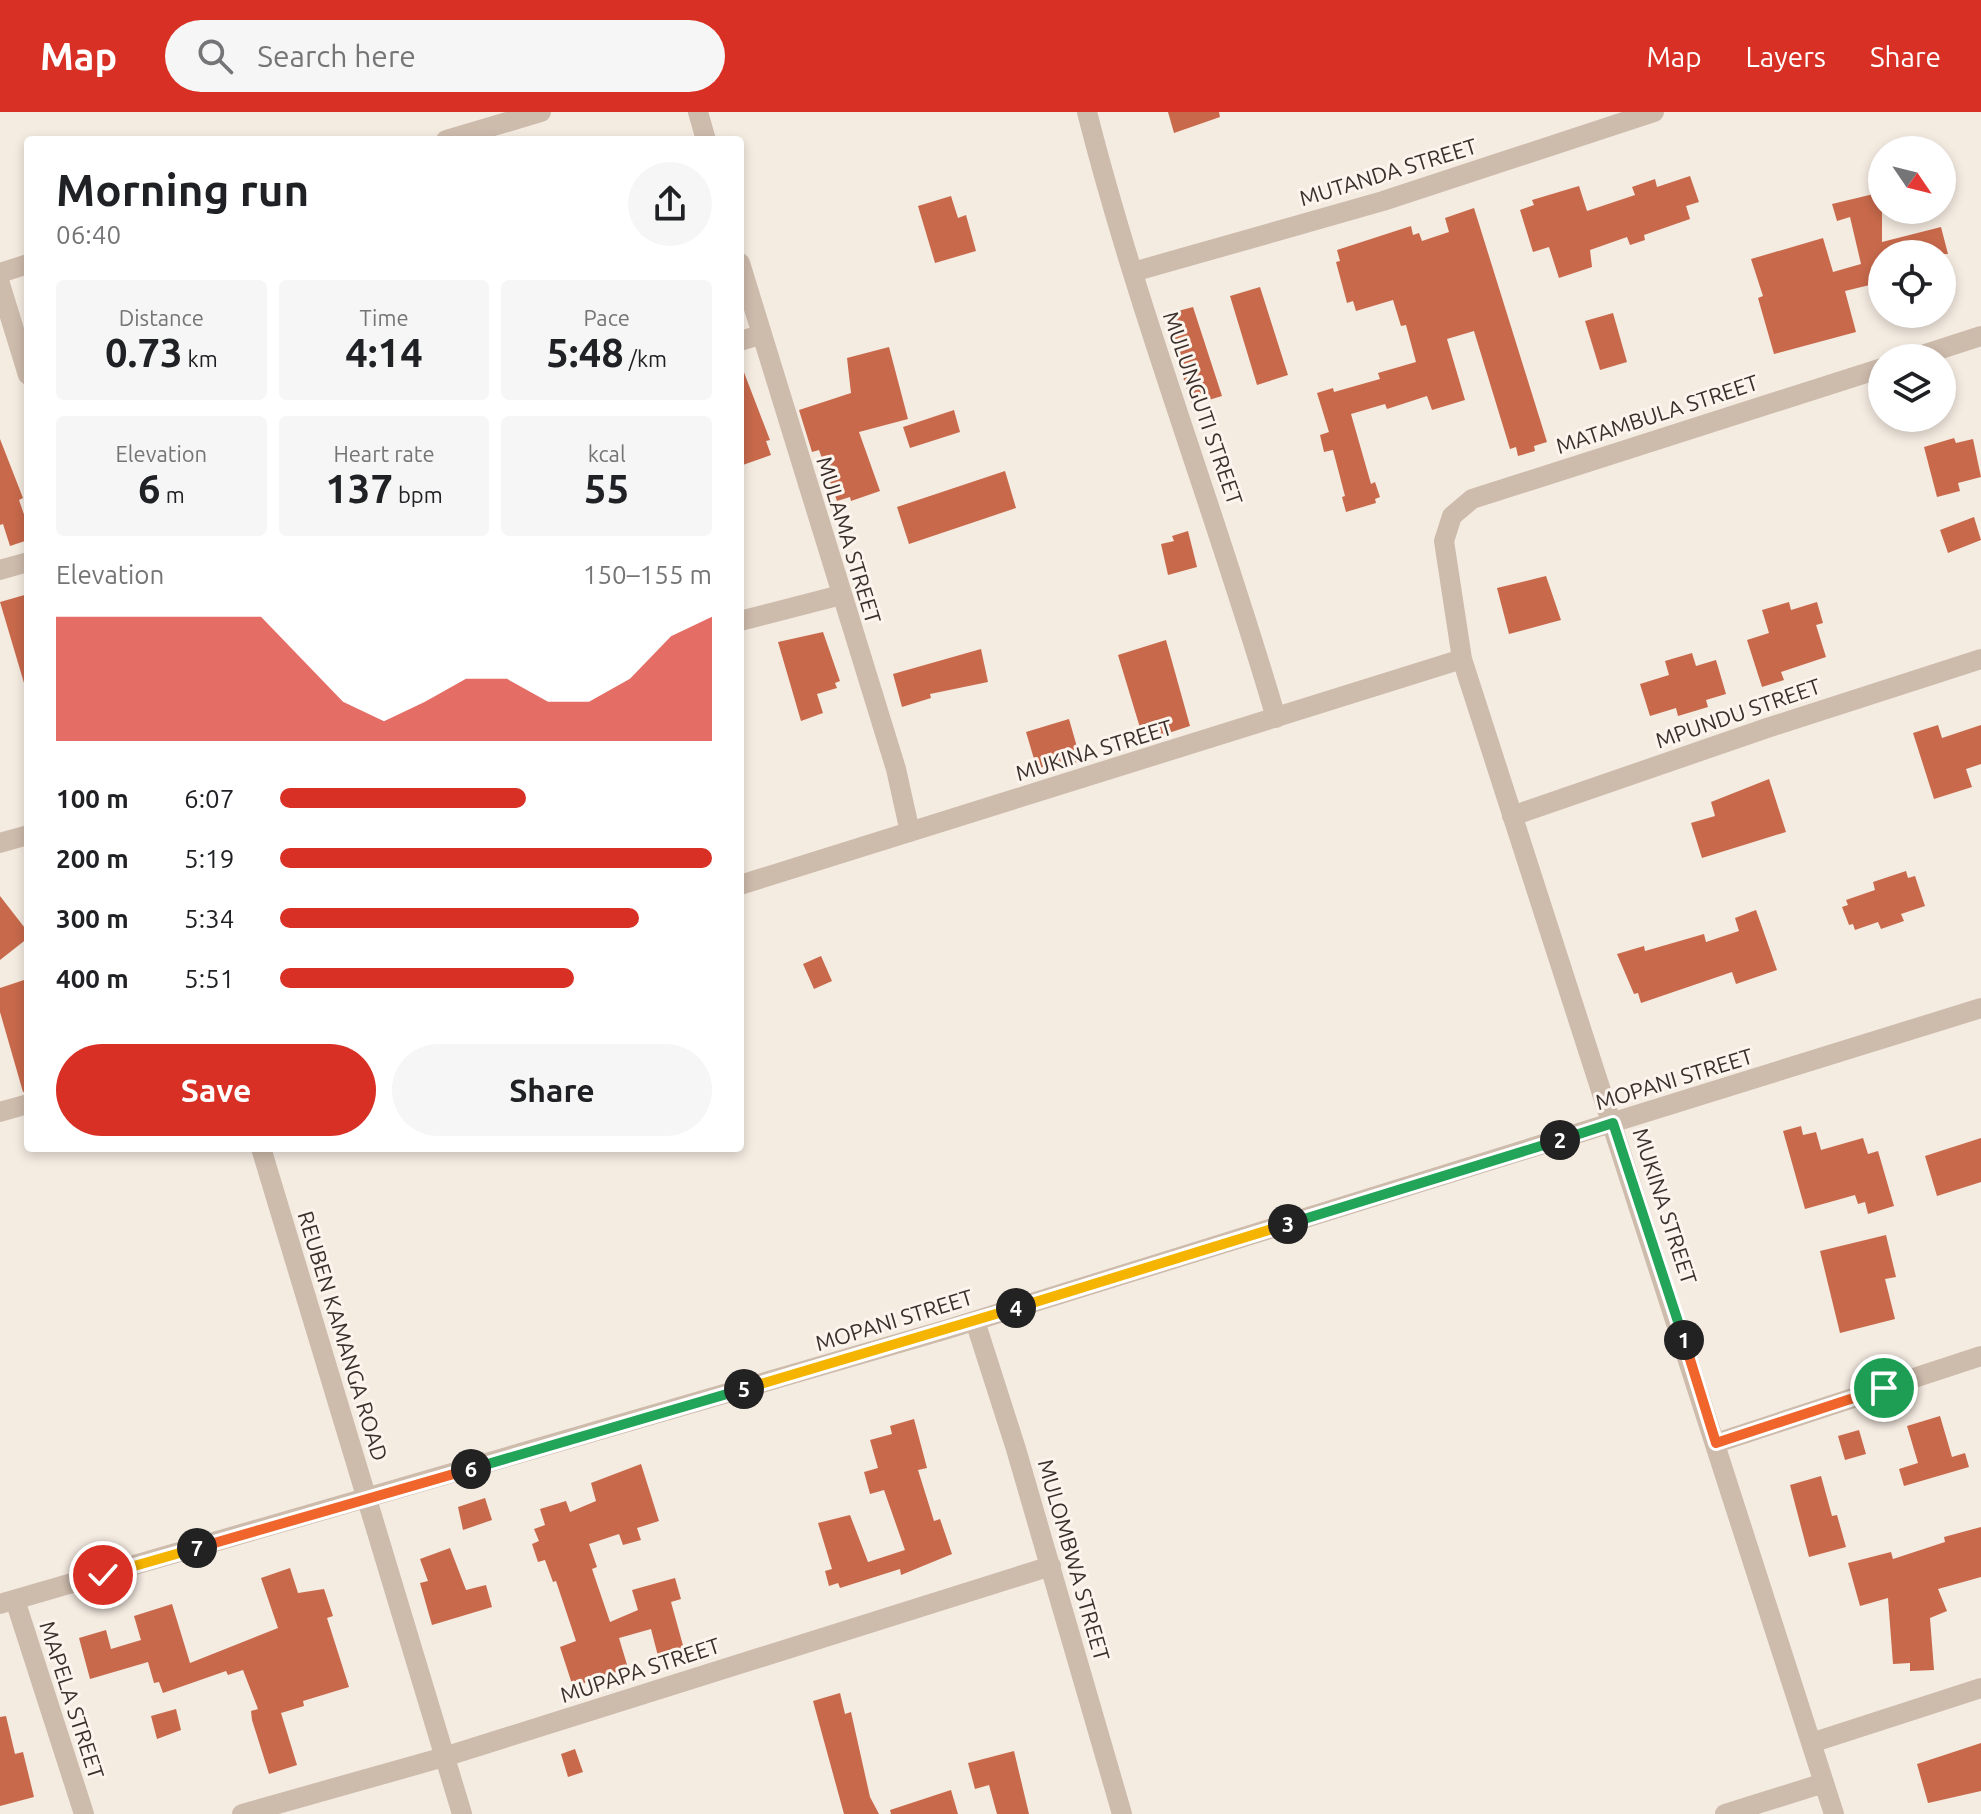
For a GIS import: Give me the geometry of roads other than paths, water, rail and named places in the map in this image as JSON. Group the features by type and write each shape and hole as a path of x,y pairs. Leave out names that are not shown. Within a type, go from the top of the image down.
{"street":[{"path":"460,136 541,112"},
{"path":"698,112 705,136"},
{"name":"MULUNGUTI STREET","path":"1087,112 1133,272 1236,580 1276,718"},
{"name":"MUTANDA STREET","path":"1133,272 1383,201 1654,112"},
{"path":"0,273 24,265"},
{"path":"0,284 24,362"},
{"name":"MULAMA STREET","path":"744,293 750,338 841,595 896,769 910,832"},
{"path":"1956,344 1981,336"},
{"name":"MATAMBULA STREET","path":"1452,516 1472,499 1868,372"},
{"name":"MUKINA STREET","path":"1452,516 1444,541 1462,659 1834,1814"},
{"path":"0,570 24,563"},
{"path":"744,620 841,595"},
{"name":"MUKINA STREET","path":"744,884 1462,659"},
{"name":"MPUNDU STREET","path":"1512,816 1767,728 1981,659"},
{"path":"0,843 24,836"},
{"name":"MOPANI STREET","path":"8,1602 975,1321 1981,1008"},
{"path":"0,1112 24,1105"},
{"name":"REUBEN KAMANGA ROAD","path":"262,1152 462,1814"},
{"name":"MULOMBWA STREET","path":"975,1321 1051,1566 1122,1814"},
{"path":"1716,1443 1981,1356"},
{"name":"MUPAPA STREET","path":"242,1814 444,1757 1051,1566"},
{"name":"MAPELA STREET","path":"8,1602 84,1814"},
{"path":"1811,1743 1981,1688"},
{"path":"1725,1814 1824,1783"}]}
